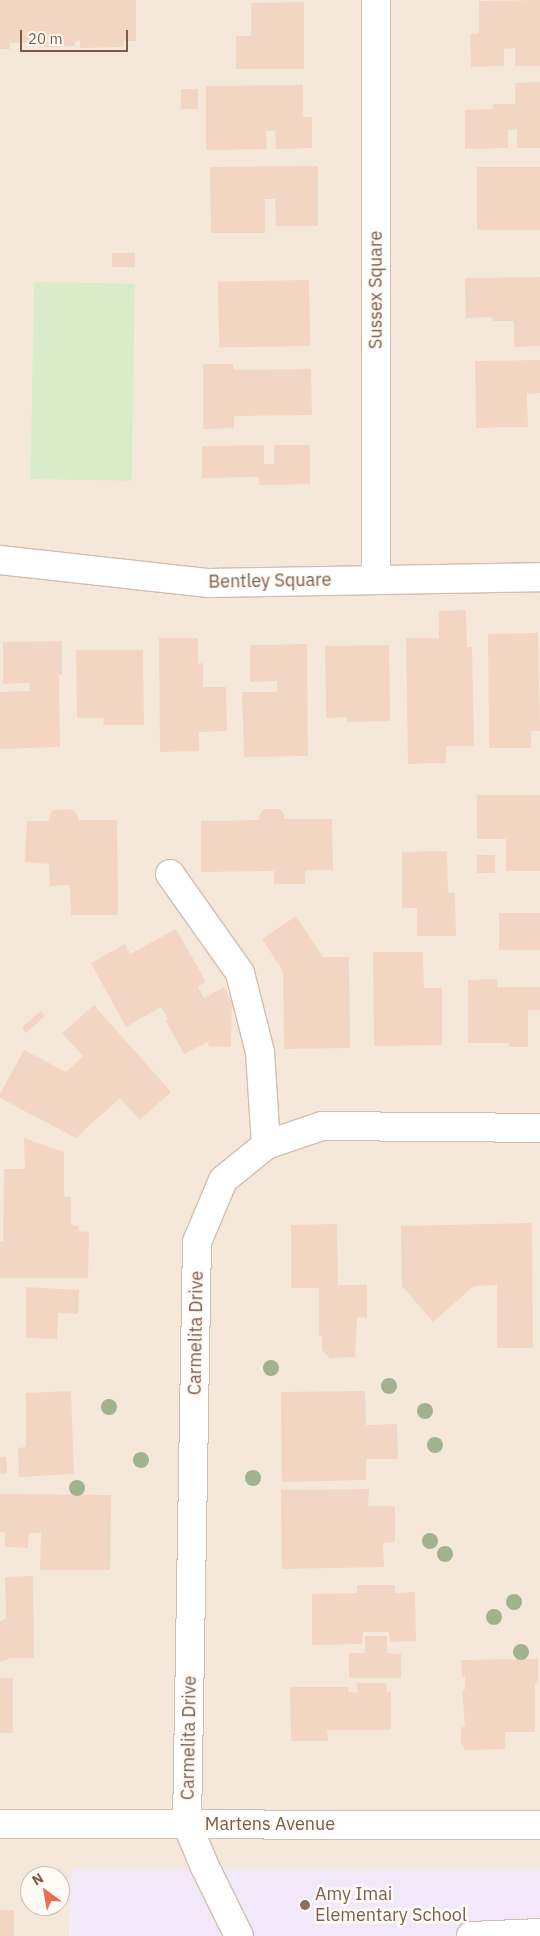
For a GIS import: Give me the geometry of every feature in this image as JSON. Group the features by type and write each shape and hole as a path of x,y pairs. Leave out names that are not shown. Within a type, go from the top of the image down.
{"street":[{"name":"Sussex Square","path":"376,0 376,580"},
{"name":"Bentley Square","path":"0,560 209,584 540,577"},
{"path":"170,874 240,973 260,1052 266,1145"},
{"name":"Carmelita Drive","path":"187,1824 197,1242 223,1180 266,1145 322,1126 540,1128"},
{"name":"Martens Avenue","path":"0,1824 540,1825"},
{"path":"187,1824 205,1867 239,1936"},
{"path":"471,1936 540,1934"}],"shaded area":[{"path":"0,0 540,0 540,1869 71,1874 70,1936 0,1936"},
{"name":"Amy Imai Elementary School","path":"71,1869 540,1869 540,1936 71,1936"}],"green space":[{"path":"34,282 135,284 132,481 31,479"}],"building":[{"path":"0,0 136,0 136,41 124,41 124,47 80,48 80,41 75,42 75,46 39,47 40,42 10,43 10,49 0,49"},
{"path":"540,0 540,66 515,66 515,48 504,49 504,66 471,67 470,34 479,34 479,1"},
{"path":"304,2 304,69 236,69 236,36 251,36 251,3"},
{"path":"540,82 540,148 517,148 517,129 508,130 508,148 465,149 465,110 493,109 493,104 515,104 515,83"},
{"path":"303,85 303,117 312,117 312,148 276,149 275,131 266,131 267,149 206,150 206,86"},
{"path":"181,89 198,89 198,109 181,109"},
{"path":"318,166 318,226 276,226 275,199 265,199 265,233 211,233 210,167"},
{"path":"477,167 540,167 540,230 477,230"},
{"path":"112,253 135,253 135,267 112,267"},
{"path":"540,277 540,346 514,347 514,321 493,321 492,317 466,318 465,278"},
{"path":"309,280 310,346 219,348 218,282"},
{"path":"540,360 540,393 527,394 528,427 476,428 475,361"},
{"path":"203,364 233,364 233,370 311,369 312,415 234,416 234,428 203,429"},
{"path":"264,445 264,464 274,464 274,445 310,445 310,484 259,485 259,477 202,478 202,446"},
{"path":"466,610 467,647 472,647 474,746 446,746 446,763 408,764 406,638 439,638 439,611"},
{"path":"538,633 540,731 531,731 531,748 489,748 488,634"},
{"path":"159,638 198,638 198,664 203,663 203,687 226,687 227,731 199,732 199,751 160,752"},
{"path":"62,641 62,675 59,675 60,747 0,749 0,692 30,691 29,683 3,684 3,642"},
{"path":"307,644 308,756 244,757 242,692 277,692 277,681 250,682 250,645"},
{"path":"389,645 390,721 347,722 347,717 326,718 325,646"},
{"path":"76,650 143,650 144,725 103,725 104,718 77,718"},
{"path":"477,795 540,795 540,871 506,871 506,839 477,839"},
{"path":"72,809 78,815 78,820 117,820 118,915 71,915 70,885 50,886 49,864 25,862 27,821 49,821 49,816 53,810"},
{"path":"264,809 280,809 284,814 284,819 332,819 333,870 305,870 305,884 274,884 274,871 201,872 201,821 259,820 260,814"},
{"path":"447,851 448,893 455,893 456,936 417,936 417,908 402,908 402,852"},
{"path":"477,855 495,855 495,873 477,873"},
{"path":"499,913 540,913 540,950 499,950"},
{"path":"296,916 323,957 349,957 350,1048 284,1049 283,971 262,939"},
{"path":"176,929 206,982 198,986 204,998 224,987 232,1002 231,1047 208,1046 209,1041 184,1054 166,1021 168,1019 161,1007 126,1027 91,963 125,944 130,954"},
{"path":"373,952 423,952 424,988 442,988 442,1045 374,1046"},
{"path":"497,979 497,987 540,987 540,1010 528,1010 528,1047 509,1047 509,1043 468,1043 468,980"},
{"path":"94,1005 171,1092 140,1120 120,1098 76,1138 0,1098 0,1094 24,1050 66,1072 83,1056 62,1033"},
{"path":"41,1011 45,1016 26,1033 22,1027"},
{"path":"24,1138 64,1152 64,1197 71,1197 71,1225 79,1226 79,1231 89,1232 88,1278 0,1278 0,1241 3,1241 4,1169 25,1169"},
{"path":"532,1223 533,1348 497,1348 497,1285 474,1286 433,1322 402,1286 401,1226"},
{"path":"337,1224 338,1285 367,1285 367,1318 357,1317 355,1357 330,1358 322,1350 322,1336 319,1336 319,1288 291,1288 291,1225"},
{"path":"26,1287 79,1290 78,1314 58,1313 57,1339 26,1338"},
{"path":"71,1391 74,1474 19,1477 18,1448 26,1447 26,1393"},
{"path":"365,1391 366,1425 397,1424 398,1459 366,1459 366,1480 282,1482 281,1392"},
{"path":"0,1457 6,1457 7,1474 0,1474"},
{"path":"369,1489 368,1506 395,1506 395,1542 383,1543 384,1567 282,1569 281,1490"},
{"path":"0,1494 111,1495 110,1570 40,1570 41,1533 29,1533 28,1548 5,1547 5,1532 0,1532"},
{"path":"33,1576 34,1658 11,1658 0,1662 0,1621 6,1619 5,1577"},
{"path":"357,1585 395,1585 395,1593 415,1592 416,1641 390,1642 389,1632 363,1632 362,1644 312,1645 312,1594 357,1593"},
{"path":"365,1636 387,1636 387,1653 401,1654 401,1678 349,1678 349,1653 365,1653"},
{"path":"538,1659 538,1683 535,1684 535,1732 505,1732 505,1749 465,1750 461,1743 461,1729 465,1725 462,1692 465,1689 465,1677 462,1677 461,1660"},
{"path":"0,1678 13,1678 13,1733 0,1733"},
{"path":"357,1683 386,1683 387,1692 391,1692 391,1730 327,1730 328,1741 291,1741 290,1687 349,1687 348,1692 357,1693"},
{"path":"0,1910 14,1910 14,1936 0,1936"}],"place":[{"name":"Amy Imai Elementary School","path":"305,1905"}]}
